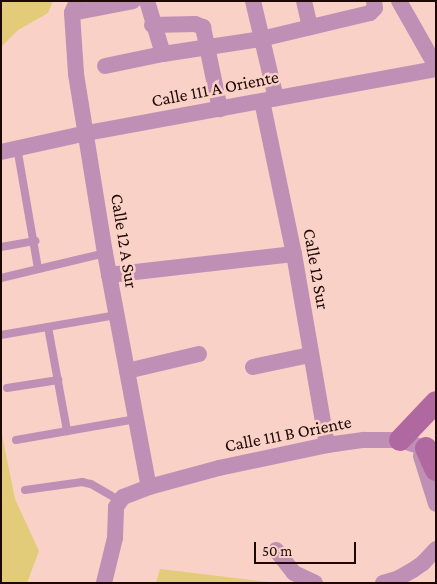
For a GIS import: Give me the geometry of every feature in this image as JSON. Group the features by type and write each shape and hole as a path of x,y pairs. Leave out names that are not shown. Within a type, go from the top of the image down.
{"main road":[{"path":"436,402 420,446 436,470"}],"street":[{"path":"74,7 133,1"},
{"path":"147,1 152,25 163,54"},
{"name":"Calle 12 Sur","path":"253,1 261,40 310,355 327,445"},
{"path":"304,1 310,26"},
{"path":"399,1 436,67"},
{"path":"105,66 163,54 261,40 310,26 370,13 375,5"},
{"name":"Calle 12 A Sur","path":"74,7 76,74 105,253 149,487"},
{"path":"152,25 201,25 204,29 220,108"},
{"name":"Calle 111 A Oriente","path":"1,152 87,133 436,67"},
{"path":"109,275 294,254"},
{"path":"127,371 200,354"},
{"path":"253,366 310,355"},
{"name":"Calle 111 B Oriente","path":"119,500 149,487 219,468 327,445 364,440 420,446"},
{"path":"420,446 436,504"},
{"path":"104,583 113,546 116,506 119,500"},
{"path":"383,583 399,578 423,564 436,549"},
{"path":"276,550 294,574 315,583"}],"lane":[{"path":"17,147 35,241 38,268"},
{"path":"1,247 35,241"},
{"path":"1,278 105,253"},
{"path":"1,335 117,315"},
{"path":"48,327 67,431"},
{"path":"6,388 58,380"},
{"path":"16,440 136,419"},
{"path":"25,490 82,482 91,484 119,500"}],"shaded area":[{"path":"1,1 53,1 48,13 18,30 1,47"},
{"path":"1,430 15,499 39,551 27,583 1,583"},
{"path":"160,569 278,583 156,583"}]}
